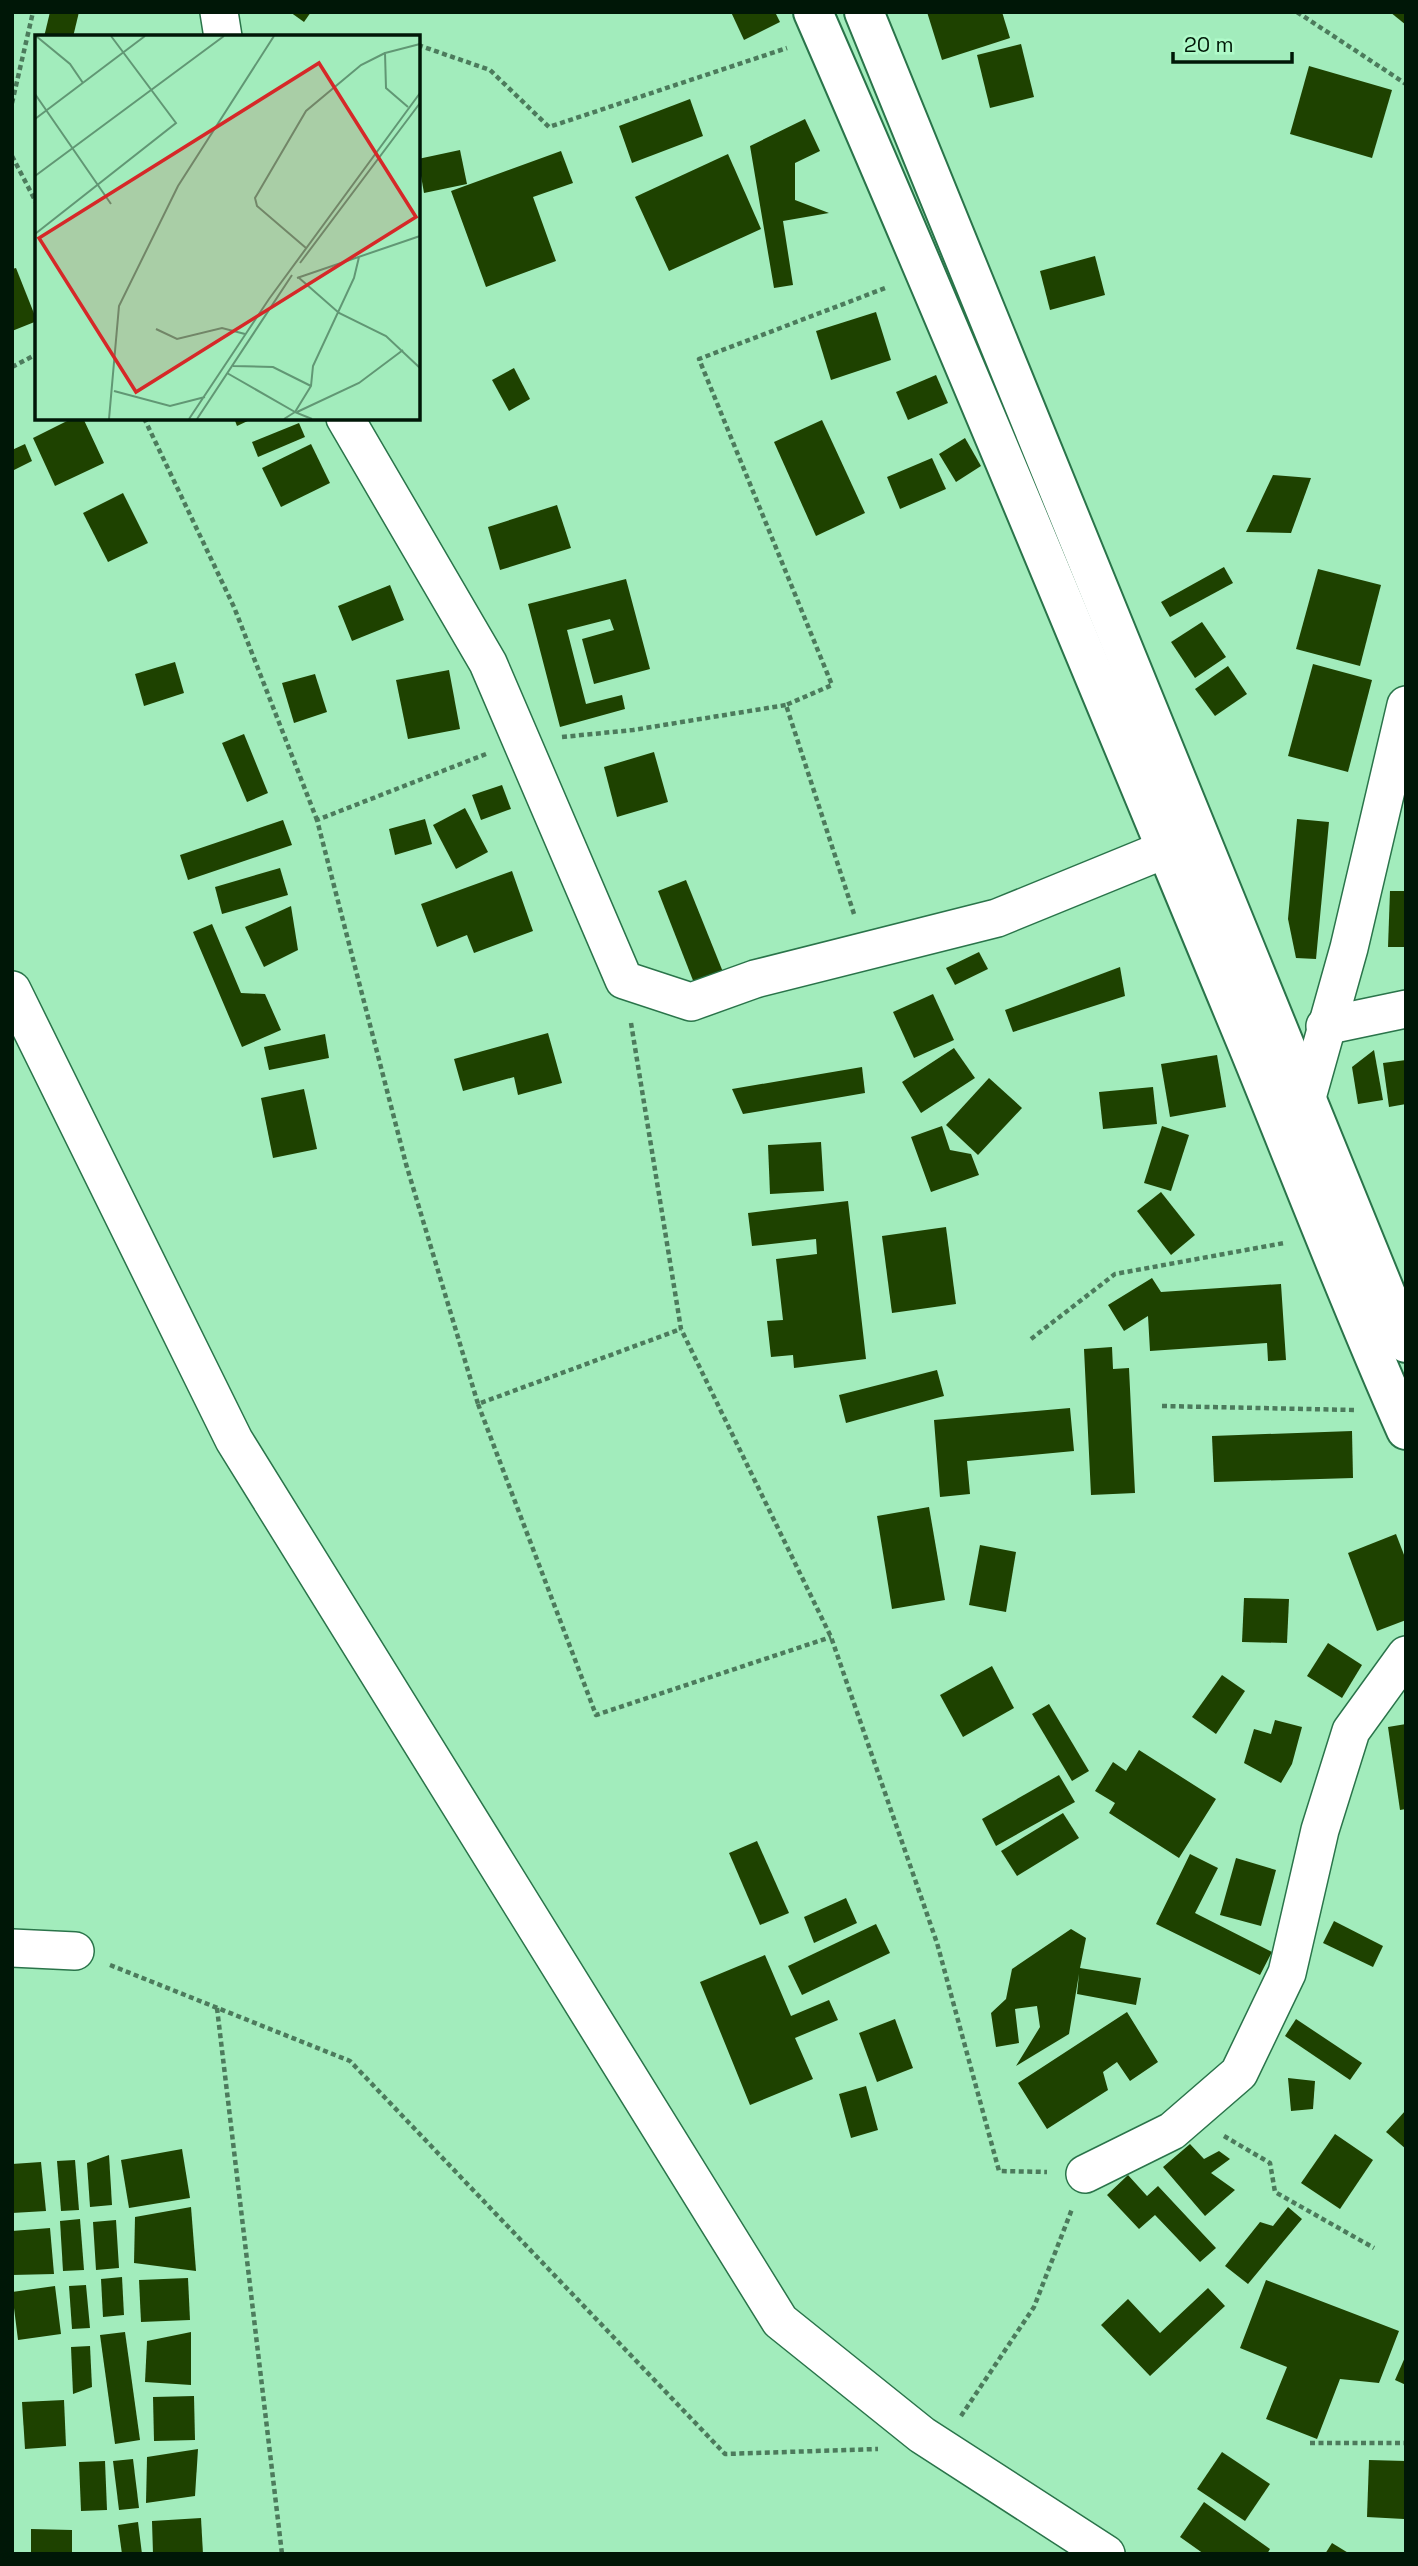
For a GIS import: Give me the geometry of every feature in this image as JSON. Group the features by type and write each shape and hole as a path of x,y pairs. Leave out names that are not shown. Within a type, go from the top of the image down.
{"street":[{"path":"219,12 223,35"},
{"path":"864,12 1406,1343"},
{"path":"818,24 1166,849 1323,1236 1402,1420"},
{"path":"346,420 488,663 624,980 691,1002 755,979 865,949 997,918 1166,849"},
{"path":"1306,1101 1349,948 1406,705"},
{"path":"12,990 234,1440 780,2321 940,2447 1106,2554"},
{"path":"1325,1026 1406,1009"},
{"path":"1085,2174 1172,2132 1238,2073 1287,1973 1320,1830 1351,1731 1406,1656"},
{"path":"12,1948 75,1951"}],"path":[{"path":"12,103 33,12"},
{"path":"1297,12 1406,84"},
{"path":"420,46 490,70 549,127 818,24"},
{"path":"12,156 35,200"},
{"path":"317,820 520,741 633,730 786,705 832,684 699,359 925,273"},
{"path":"12,367 35,355"},
{"path":"145,420 234,607 317,820 406,1164 478,1404 596,1715 831,1637"},
{"path":"786,705 865,949"},
{"path":"75,1951 350,2061 725,2454 940,2447 1034,2307 1085,2174 999,2171 937,1943 831,1637 681,1329 624,980"},
{"path":"1031,1339 1115,1274 1323,1236"},
{"path":"478,1404 681,1329"},
{"path":"1162,1406 1402,1420"},
{"path":"217,2008 282,2554"},
{"path":"1190,2116 1270,2163 1275,2192 1374,2248"},
{"path":"1310,2443 1406,2443"}],"building":[{"path":"50,12 79,12 73,35 44,35"},
{"path":"290,12 311,12 304,22"},
{"path":"731,12 775,12 780,22 744,40"},
{"path":"927,12 1002,12 1010,38 942,60"},
{"path":"1390,12 1406,12 1406,25"},
{"path":"1021,44 1034,97 990,108 977,55"},
{"path":"1309,66 1392,90 1372,158 1290,134"},
{"path":"690,99 703,136 632,163 619,126"},
{"path":"805,119 820,151 795,163 795,200 829,213 783,221 793,285 774,288 750,146"},
{"path":"460,150 467,184 424,193 420,159"},
{"path":"561,151 573,183 533,197 556,261 486,287 451,191"},
{"path":"728,154 761,229 669,271 635,197"},
{"path":"1095,256 1105,295 1050,310 1040,271"},
{"path":"16,268 35,322 12,331 12,269"},
{"path":"876,312 891,360 831,380 816,331"},
{"path":"514,368 530,399 509,411 492,380"},
{"path":"936,375 948,403 908,420 896,392"},
{"path":"69,420 84,420 104,463 55,486 33,438"},
{"path":"235,420 250,420 237,426"},
{"path":"822,420 865,513 816,536 774,442"},
{"path":"299,423 305,437 258,457 252,442"},
{"path":"965,438 981,466 956,482 939,454"},
{"path":"25,444 32,461 12,471 12,450"},
{"path":"311,444 330,483 281,507 262,468"},
{"path":"932,458 946,489 900,509 887,477"},
{"path":"1273,475 1311,478 1291,533 1246,532"},
{"path":"123,493 148,543 108,562 83,513"},
{"path":"557,505 571,548 500,570 488,527"},
{"path":"1224,567 1233,583 1170,617 1161,602"},
{"path":"1318,569 1381,585 1360,666 1296,649"},
{"path":"626,579 650,669 594,684 582,639 614,630 610,619 567,630 586,704 622,695 625,709 560,727 528,604"},
{"path":"390,585 404,620 352,641 338,606"},
{"path":"1202,622 1226,657 1195,678 1171,642"},
{"path":"175,662 184,693 144,706 135,674"},
{"path":"1313,664 1372,680 1348,772 1288,756"},
{"path":"1228,666 1247,694 1215,716 1195,689"},
{"path":"449,670 460,729 408,739 396,680"},
{"path":"315,674 327,712 294,723 282,683"},
{"path":"244,734 268,793 247,802 222,743"},
{"path":"654,752 668,802 617,817 604,767"},
{"path":"502,785 511,809 481,820 472,795"},
{"path":"465,808 488,852 456,869 433,825"},
{"path":"425,819 432,844 395,855 389,829"},
{"path":"1297,819 1329,822 1316,959 1296,958 1288,919"},
{"path":"283,820 292,845 188,880 180,855"},
{"path":"280,868 288,895 222,914 215,887"},
{"path":"512,871 533,931 474,953 467,935 437,947 421,904"},
{"path":"686,880 723,972 694,983 658,891"},
{"path":"1390,891 1406,891 1406,947 1388,947"},
{"path":"291,906 298,950 264,967 245,927"},
{"path":"212,924 241,993 265,994 281,1030 242,1047 193,932"},
{"path":"979,952 988,969 955,985 946,968"},
{"path":"1120,967 1125,996 1013,1032 1005,1010"},
{"path":"933,994 954,1040 914,1058 893,1012"},
{"path":"548,1033 562,1083 518,1095 514,1077 463,1091 454,1059"},
{"path":"325,1034 329,1058 269,1070 264,1047"},
{"path":"954,1048 975,1078 921,1113 902,1082"},
{"path":"1374,1050 1383,1100 1358,1104 1352,1067"},
{"path":"1217,1055 1226,1107 1170,1117 1161,1064"},
{"path":"1406,1060 1406,1104 1389,1107 1383,1063"},
{"path":"862,1067 865,1093 743,1114 732,1089"},
{"path":"989,1078 1022,1108 978,1155 946,1125"},
{"path":"1153,1087 1157,1124 1103,1129 1099,1092"},
{"path":"304,1089 317,1149 273,1158 261,1098"},
{"path":"942,1126 950,1150 971,1154 979,1175 931,1192 911,1137"},
{"path":"1162,1126 1189,1135 1171,1191 1144,1183"},
{"path":"821,1142 824,1191 770,1194 768,1145"},
{"path":"1161,1192 1195,1235 1171,1255 1137,1211"},
{"path":"848,1201 866,1359 794,1368 793,1355 771,1357 767,1321 783,1320 776,1259 817,1254 816,1239 752,1246 748,1213"},
{"path":"946,1227 956,1304 892,1313 882,1236"},
{"path":"1152,1278 1161,1292 1281,1284 1286,1360 1268,1361 1267,1343 1150,1351 1148,1316 1124,1331 1108,1305"},
{"path":"1112,1347 1113,1369 1129,1368 1135,1493 1091,1495 1084,1349"},
{"path":"937,1370 944,1396 846,1423 839,1395"},
{"path":"1070,1408 1074,1451 967,1461 970,1494 940,1497 934,1420"},
{"path":"1352,1431 1353,1478 1214,1482 1212,1436"},
{"path":"929,1507 945,1600 892,1609 877,1516"},
{"path":"1396,1534 1406,1560 1406,1620 1377,1631 1348,1553"},
{"path":"980,1545 1016,1552 1006,1612 969,1605"},
{"path":"1244,1598 1289,1599 1287,1643 1242,1642"},
{"path":"1328,1643 1362,1665 1342,1698 1307,1676"},
{"path":"992,1666 1014,1708 963,1737 940,1695"},
{"path":"1222,1675 1245,1691 1216,1734 1192,1717"},
{"path":"1049,1704 1089,1771 1072,1781 1032,1714"},
{"path":"1275,1720 1302,1727 1292,1764 1281,1783 1244,1763 1254,1729 1271,1734"},
{"path":"1406,1724 1406,1809 1400,1810 1388,1727"},
{"path":"1139,1750 1216,1799 1179,1858 1109,1813 1115,1803 1095,1791 1113,1762 1126,1771"},
{"path":"1059,1775 1075,1802 996,1846 982,1819"},
{"path":"1063,1813 1079,1838 1017,1876 1001,1851"},
{"path":"757,1841 789,1913 760,1925 729,1853"},
{"path":"1190,1854 1218,1868 1195,1913 1272,1952 1260,1975 1156,1924"},
{"path":"1236,1858 1276,1870 1261,1926 1220,1915"},
{"path":"846,1898 857,1923 814,1943 804,1917"},
{"path":"1334,1921 1383,1946 1373,1967 1323,1943"},
{"path":"876,1924 890,1953 802,1995 788,1966"},
{"path":"1071,1929 1086,1938 1080,1968 1141,1978 1136,2005 1077,1994 1079,1974 1069,2034 1016,2066 1040,2027 1037,2006 1015,2009 1019,2043 996,2047 991,2013 1006,1999 1012,1969"},
{"path":"765,1955 791,2016 829,2000 838,2020 795,2038 813,2079 750,2105 700,1982"},
{"path":"1127,2012 1158,2062 1130,2081 1117,2062 1103,2072 1108,2090 1047,2129 1018,2083"},
{"path":"895,2019 913,2068 877,2082 859,2033"},
{"path":"1296,2019 1362,2063 1350,2080 1285,2036"},
{"path":"1288,2078 1315,2081 1313,2109 1291,2111"},
{"path":"866,2086 878,2130 851,2138 839,2094"},
{"path":"1406,2110 1406,2149 1386,2132"},
{"path":"1335,2134 1373,2160 1340,2209 1301,2183"},
{"path":"1190,2144 1204,2159 1219,2151 1230,2159 1211,2173 1235,2190 1205,2216 1163,2167"},
{"path":"182,2149 190,2198 129,2208 121,2160"},
{"path":"109,2155 112,2205 90,2207 87,2163"},
{"path":"75,2160 79,2210 61,2211 57,2161"},
{"path":"41,2162 46,2211 12,2213 12,2164"},
{"path":"1128,2175 1147,2196 1158,2186 1216,2248 1200,2262 1155,2215 1139,2229 1107,2195"},
{"path":"191,2207 196,2271 134,2263 135,2217"},
{"path":"1288,2207 1302,2219 1248,2284 1225,2266 1260,2222 1273,2226"},
{"path":"80,2219 84,2270 63,2271 60,2221"},
{"path":"116,2220 119,2268 96,2270 93,2222"},
{"path":"50,2228 54,2274 12,2275 12,2231"},
{"path":"122,2277 124,2315 103,2317 101,2279"},
{"path":"188,2278 190,2320 141,2322 139,2280"},
{"path":"1266,2280 1399,2331 1379,2383 1340,2379 1317,2439 1266,2419 1287,2367 1240,2348"},
{"path":"86,2285 90,2328 72,2329 69,2286"},
{"path":"55,2286 61,2334 18,2340 12,2292"},
{"path":"1208,2288 1225,2306 1150,2376 1101,2325 1128,2299 1160,2333"},
{"path":"125,2332 140,2440 115,2444 100,2335"},
{"path":"191,2332 191,2385 145,2382 147,2341"},
{"path":"90,2346 92,2387 73,2394 71,2347"},
{"path":"1406,2355 1406,2385 1395,2380"},
{"path":"194,2396 195,2440 154,2441 153,2397"},
{"path":"64,2400 66,2446 25,2449 22,2402"},
{"path":"198,2449 195,2496 146,2503 147,2457"},
{"path":"1222,2452 1270,2484 1245,2521 1197,2489"},
{"path":"133,2459 139,2508 119,2510 113,2461"},
{"path":"1369,2460 1406,2461 1404,2519 1367,2517"},
{"path":"105,2461 107,2510 81,2511 79,2462"},
{"path":"1204,2502 1270,2549 1267,2554 1204,2554 1180,2537"},
{"path":"201,2518 203,2554 153,2554 152,2521"},
{"path":"138,2522 142,2554 122,2554 118,2525"},
{"path":"31,2529 72,2530 72,2554 31,2554"},
{"path":"1332,2543 1350,2554 1325,2554"}]}
